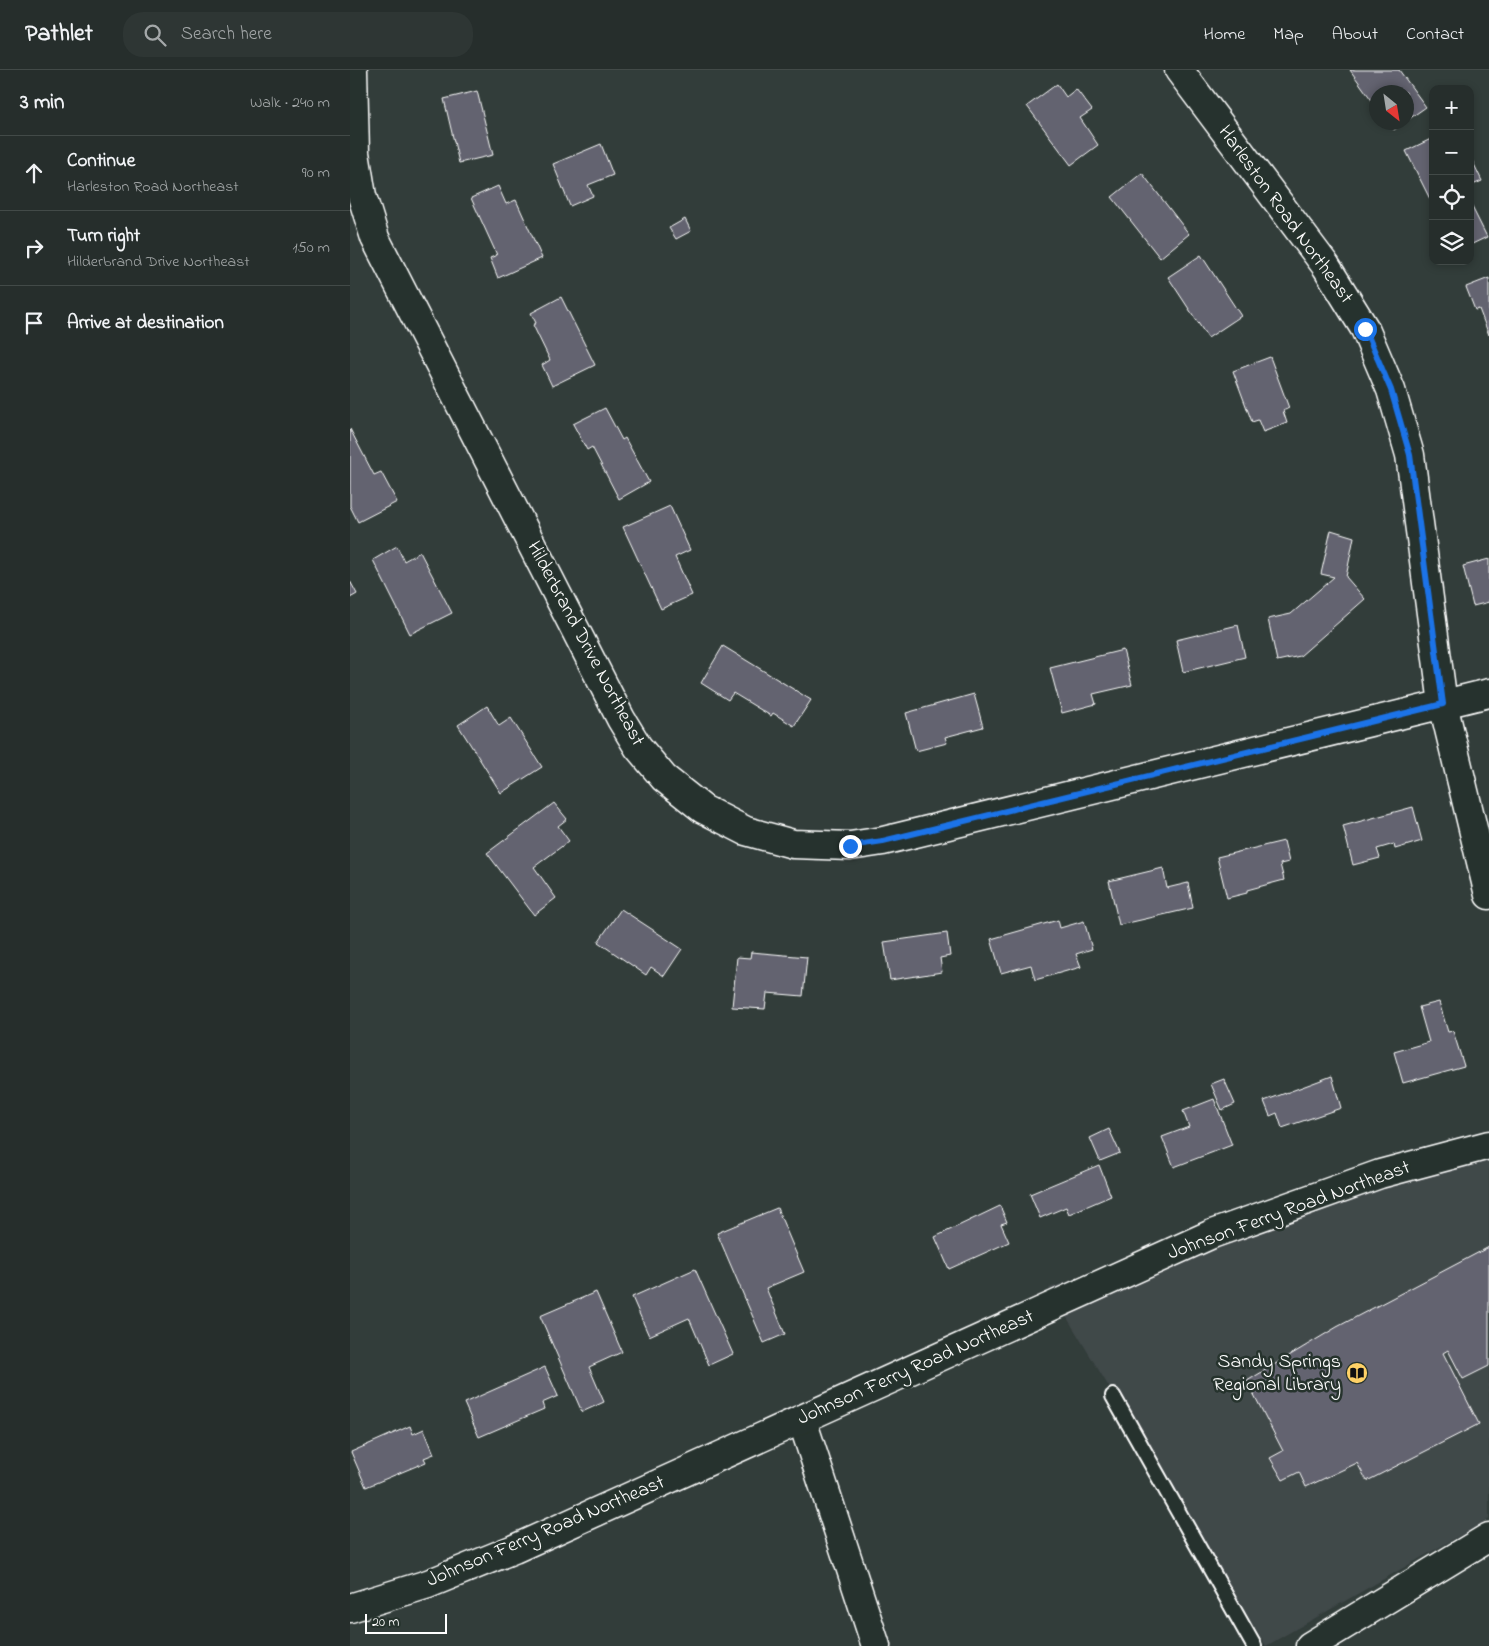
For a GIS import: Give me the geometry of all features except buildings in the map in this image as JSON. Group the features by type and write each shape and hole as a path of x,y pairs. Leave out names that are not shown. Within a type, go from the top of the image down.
{"street":[{"name":"Hilderbrand Drive Northeast","path":"353,70 355,152 362,196 375,238 621,719 638,747 664,778 703,809 746,831 793,844 850,846 883,841 1489,693"},
{"name":"Harleston Road Northeast","path":"1179,70 1326,266 1365,329 1391,390 1410,455 1443,704 1489,895"},
{"name":"Johnson Ferry Road Northeast","path":"350,1608 428,1584 514,1549 1212,1234 1380,1174 1489,1145"},
{"path":"802,1420 876,1646"},
{"path":"1310,1646 1489,1537"}],"lane":[{"path":"1113,1396 1254,1646"}],"shaded area":[{"path":"1489,1144 1489,1519 1266,1646 1049,1288"}],"place":[{"name":"Sandy Springs Regional Library","path":"1357,1373"}],"route":[{"path":"850,846 883,841 1443,704 1410,455 1391,390 1365,329"}]}
